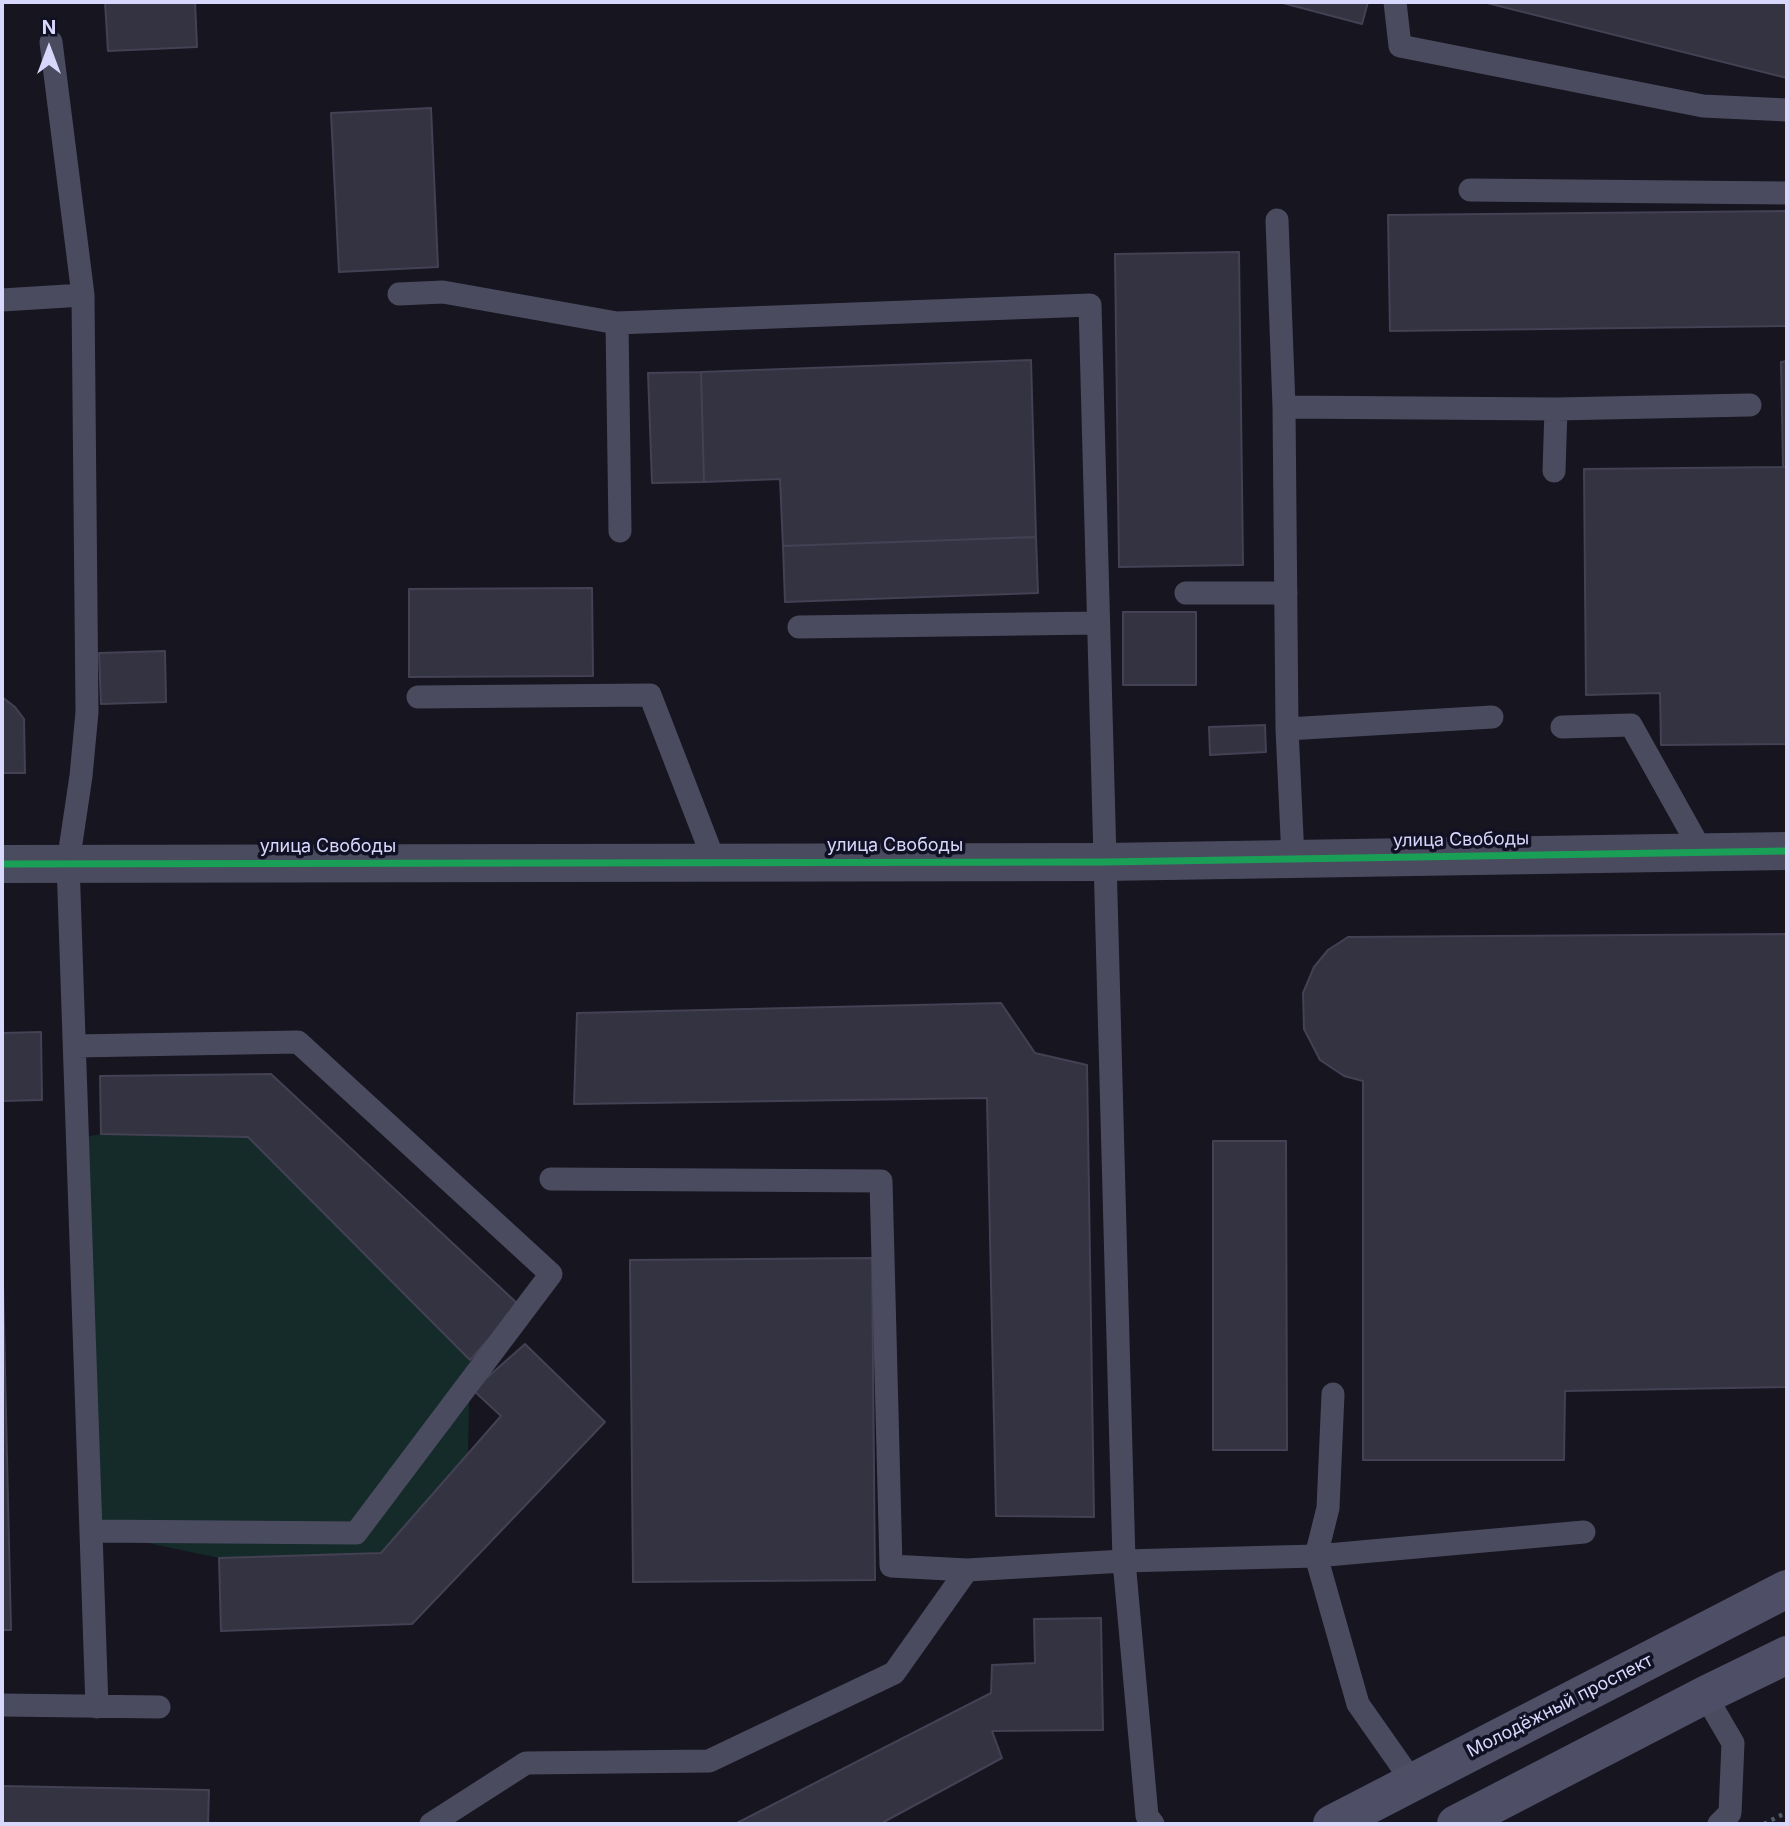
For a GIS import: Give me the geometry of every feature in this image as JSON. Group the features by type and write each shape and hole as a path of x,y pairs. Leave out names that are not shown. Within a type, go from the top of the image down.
{"main road":[{"name":"Молодёжный проспект","path":"1332,1824 1787,1589"},
{"path":"1456,1824 1704,1695 1787,1655"}],"street":[{"name":"улица Свободы","path":"2,864 1105,862 1787,851"}],"lane":[{"path":"1395,2 1400,46 1703,106 1787,110"},
{"path":"51,42 83,295 88,712 68,863 97,1707"},
{"path":"1470,190 1787,193"},
{"path":"1277,220 1284,407 1287,729 1293,858"},
{"path":"399,293 443,292 617,323 1090,305 1125,1561 1147,1816 1153,1824"},
{"path":"2,300 83,295"},
{"path":"617,323 620,531"},
{"path":"1284,407 1556,409 1751,405"},
{"path":"1554,471 1556,409"},
{"path":"1186,593 1286,593"},
{"path":"799,627 1098,623"},
{"path":"418,697 650,695 715,863"},
{"path":"1287,729 1492,717"},
{"path":"1562,727 1631,725 1702,852"},
{"path":"75,1046 298,1042 551,1274 356,1533 91,1531"},
{"path":"551,1179 881,1181 891,1566 967,1570 1125,1561 1316,1556 1584,1532"},
{"path":"1333,1394 1328,1508 1316,1556 1358,1704 1412,1781"},
{"path":"431,1824 526,1763 709,1761 894,1674 967,1570"},
{"path":"1704,1695 1733,1743 1730,1820"},
{"path":"2,1705 159,1707"}],"path":[{"path":"1764,1824 1787,1812"}],"green space":[{"path":"101,1134 248,1137 470,1360 468,1454 381,1553 219,1558 91,1531 78,1138"}],"building":[{"path":"105,2 195,2 197,47 108,51"},
{"path":"1279,2 1368,2 1362,24"},
{"path":"1483,2 1787,2 1787,78"},
{"path":"431,108 438,267 339,272 331,113"},
{"path":"1787,211 1787,326 1390,331 1388,215"},
{"path":"1239,252 1243,565 1119,567 1115,254"},
{"path":"1031,360 1036,537 783,546 780,479 704,482 701,372"},
{"path":"1787,361 1787,467 1783,467 1781,362"},
{"path":"701,372 704,482 652,483 648,373"},
{"path":"1787,467 1787,744 1661,745 1660,693 1586,695 1584,469"},
{"path":"1036,537 1038,593 785,602 783,546"},
{"path":"592,588 593,676 409,677 409,589"},
{"path":"1123,612 1196,612 1196,685 1123,685"},
{"path":"165,651 166,702 101,704 99,653"},
{"path":"2,697 15,707 24,719 25,773 2,773"},
{"path":"1265,725 1266,752 1210,755 1209,727"},
{"path":"1787,934 1787,1387 1565,1391 1564,1460 1363,1460 1363,1081 1344,1076 1320,1060 1304,1029 1303,993 1314,967 1328,950 1348,937"},
{"path":"1001,1003 1035,1053 1087,1065 1094,1517 996,1516 987,1098 574,1104 577,1013"},
{"path":"41,1032 42,1100 2,1101 2,1033"},
{"path":"271,1074 519,1305 470,1360 248,1137 101,1134 100,1076"},
{"path":"1213,1141 1286,1141 1287,1450 1213,1450"},
{"path":"2,1239 11,1630 2,1630"},
{"path":"872,1258 875,1580 633,1582 630,1260"},
{"path":"525,1344 605,1422 412,1624 221,1631 219,1558 381,1553 501,1416 473,1390"},
{"path":"1101,1618 1103,1730 992,1731 1002,1758 880,1824 735,1824 991,1693 992,1665 1035,1663 1034,1619"},
{"path":"2,1786 209,1790 208,1824 2,1824"},
{"path":"707,1823 707,1824 580,1824"}],"cycle path":[{"path":"2,864 1105,862 1787,851"}]}
